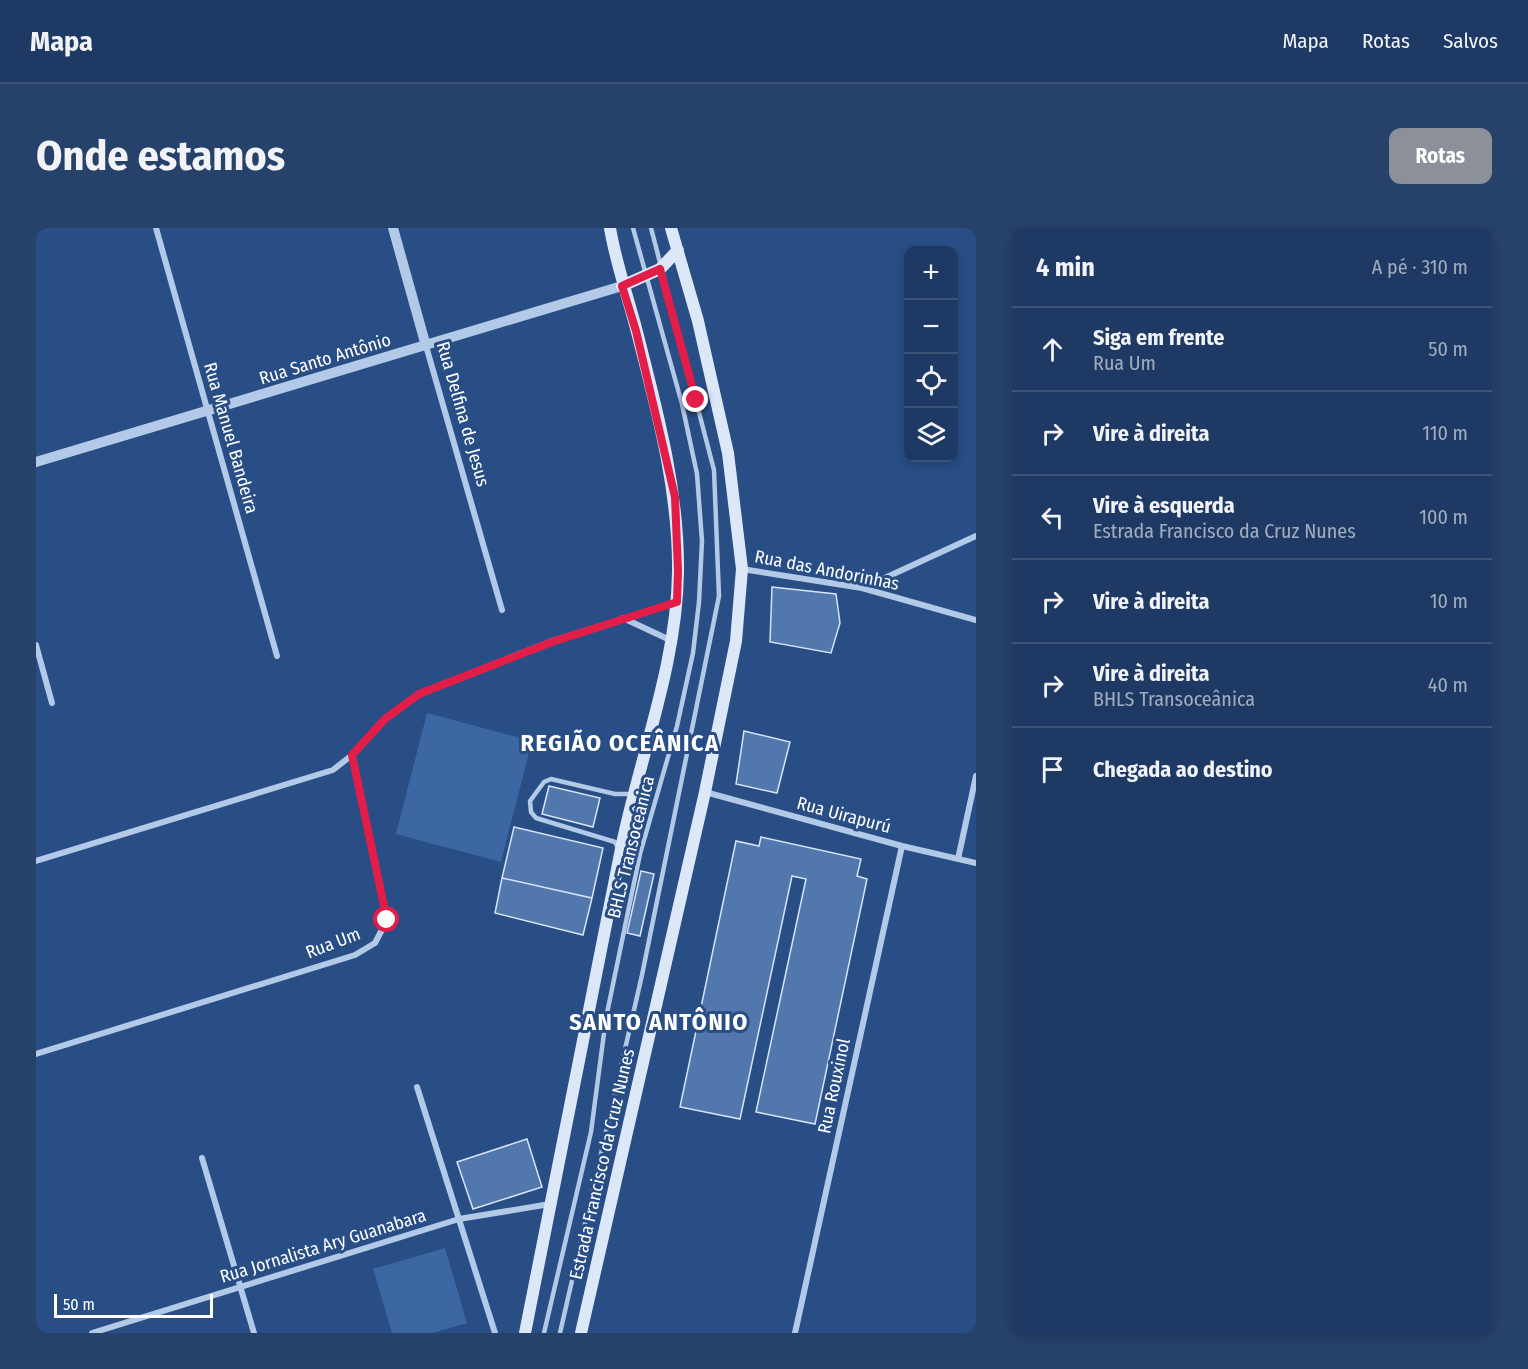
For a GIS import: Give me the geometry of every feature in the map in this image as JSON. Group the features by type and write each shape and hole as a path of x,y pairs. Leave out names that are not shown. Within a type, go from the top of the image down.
{"main road":[{"path":"525,1333 552,1204 596,964 620,853 652,733 677,602 675,497 636,331 622,286 610,228"},
{"name":"Estrada Francisco da Cruz Nunes","path":"581,1333 705,792 736,641 742,569 728,453 699,321 671,228"},
{"path":"622,286 660,269 678,250"}],"street":[{"name":"Rua Manuel Bandeira","path":"156,228 277,656"},
{"name":"Rua Delfina de Jesus","path":"393,228 502,610"},
{"name":"Rua Santo Antônio","path":"36,462 622,286"},
{"path":"862,588 976,536"},
{"name":"Rua das Andorinhas","path":"742,569 862,588 976,620"},
{"path":"36,861 333,770 352,755 385,719 419,694 552,642 677,602"},
{"path":"623,618 670,640"},
{"path":"36,645 52,703"},
{"name":"Rua Um","path":"36,1054 354,955 375,943 387,920 352,755"},
{"path":"958,860 976,776"},
{"name":"Rua Uirapurú","path":"705,792 902,846 976,863"},
{"name":"Rua Rouxinol","path":"795,1333 902,846"},
{"path":"417,1087 495,1333"},
{"path":"202,1158 254,1333"},
{"name":"Rua Jornalista Ary Guanabara","path":"92,1333 459,1219 552,1204"}],"lane":[{"name":"BHLS Transoceânica","path":"544,1333 591,1132 606,1018 638,865 677,726 693,653 699,602 702,541 697,474 682,405 633,228"},
{"name":"BHLS Transoceânica","path":"560,1333 642,975 719,596 714,470 651,228"},
{"path":"620,853 615,842 536,818 531,812 530,801 544,782 551,779 627,796 636,792"}],"shaded area":[{"path":"427,713 532,741 501,862 396,834"},
{"path":"445,1248 467,1323 432,1333 392,1333 373,1269"}],"building":[{"path":"772,587 836,594 840,623 831,653 770,642"},
{"path":"744,731 790,742 777,793 736,784"},
{"path":"549,786 600,798 593,827 542,814"},
{"path":"514,827 603,848 592,898 502,878"},
{"path":"761,837 861,859 857,876 867,879 815,1124 756,1112 806,879 792,876 740,1119 680,1107 736,841 759,846"},
{"path":"641,871 654,874 640,936 627,933"},
{"path":"502,878 592,898 583,935 495,913"},
{"path":"527,1139 542,1187 473,1209 457,1162"}],"district":[{"name":"REGIÃO OCEÂNICA","path":"620,743"},
{"name":"SANTO ANTÔNIO","path":"659,1022"}],"route":[{"path":"387,920 352,755 385,719 419,694 552,642 677,602 675,497 636,331 622,286 660,269 696,400"}]}
